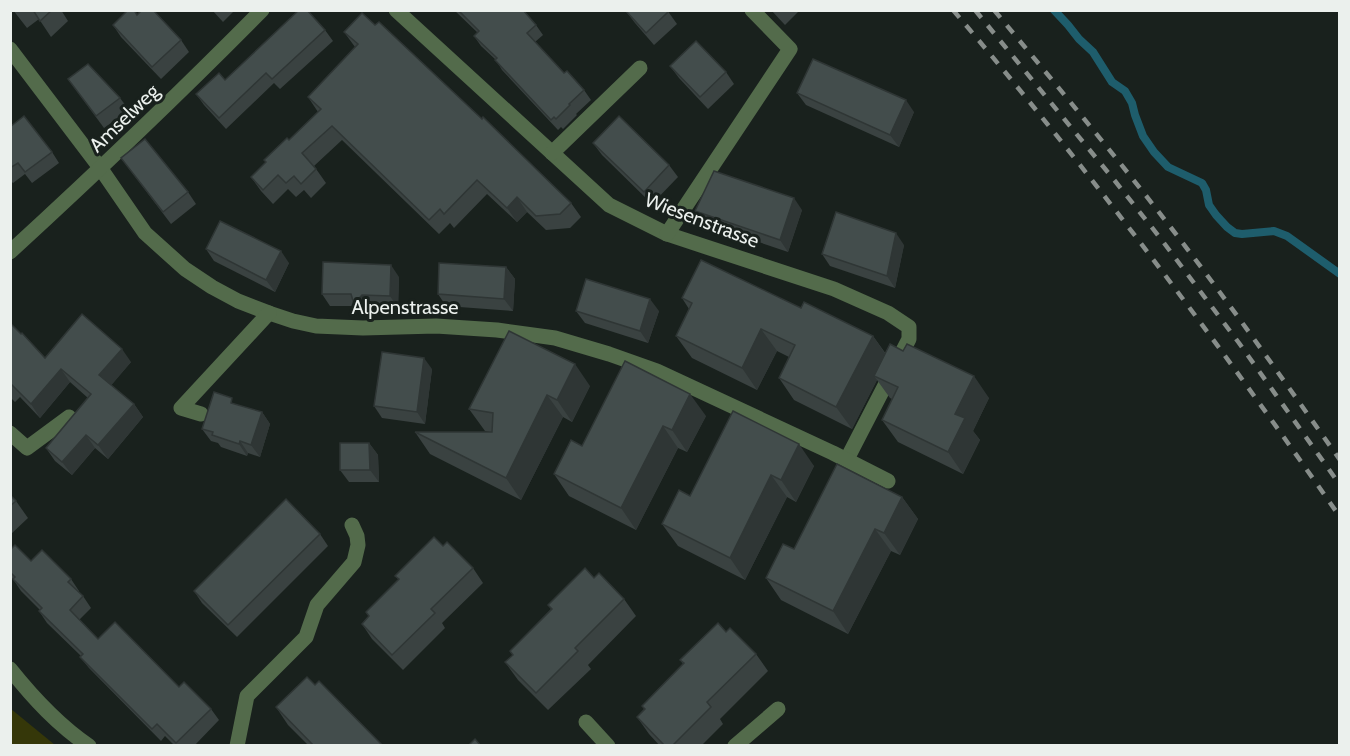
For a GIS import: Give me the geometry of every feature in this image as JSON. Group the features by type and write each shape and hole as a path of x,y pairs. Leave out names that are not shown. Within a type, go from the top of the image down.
{"street":[{"name":"Amselweg","path":"10,252 101,169 262,10"},
{"name":"Wiesenstrasse","path":"396,10 609,205 667,234 834,289 888,313 909,327 909,339 847,459"},
{"path":"667,234 790,49 752,10"},
{"name":"Alpenstrasse","path":"10,49 101,169 145,233 185,269 238,301 269,314 315,326 363,328 436,326 497,330 555,338 657,371 847,459 888,481"},
{"path":"552,153 640,68"},
{"path":"201,414 181,408 269,314"},
{"path":"10,433 27,448 69,417"},
{"path":"237,746 247,696 306,637 317,605 354,562 358,545 352,525"},
{"path":"10,669 52,717 89,746"},
{"path":"735,746 778,709"},
{"path":"585,722 608,746"}],"shaded area":[{"path":"11,709 55,745 11,745"}],"building":[{"path":"33,10 52,10 40,21"},
{"path":"128,10 134,10 137,15 142,10 153,10 181,40 152,67 113,25"},
{"path":"299,10 307,10 325,30 272,79 266,73 219,118 196,94 219,73 225,80"},
{"path":"458,10 523,10 536,25 527,33 564,73 567,71 584,90 556,119 554,117 551,120 495,60 497,58 474,36 479,31"},
{"path":"627,10 667,10 668,12 646,33"},
{"path":"362,13 375,25 379,22 482,119 483,117 571,203 560,214 536,216 517,197 507,208 477,180 444,214 440,209 429,220 332,126 302,153 316,169 301,184 294,176 286,183 278,175 263,190 251,177 266,162 264,160 321,109 308,97 358,44 344,32"},
{"path":"696,41 726,72 700,97 670,66"},
{"path":"813,59 906,100 890,135 797,93"},
{"path":"88,64 120,98 96,116 68,79"},
{"path":"24,116 52,152 25,172 18,163 10,168 10,127"},
{"path":"619,116 669,165 644,192 593,143"},
{"path":"145,139 188,192 163,212 121,158"},
{"path":"714,171 794,198 780,240 695,211"},
{"path":"836,212 896,233 887,276 822,254"},
{"path":"220,221 281,251 266,280 206,249"},
{"path":"701,260 801,308 804,302 873,336 836,407 779,378 795,345 761,329 742,368 676,336 692,303 682,298"},
{"path":"323,262 391,265 390,296 362,295 354,304 351,294 322,294"},
{"path":"439,263 506,267 504,299 438,294"},
{"path":"586,279 650,299 640,331 576,311"},
{"path":"82,314 122,349 99,375 134,404 98,445 86,435 62,462 46,448 91,394 61,369 31,404 10,384 10,323 45,358"},
{"path":"509,331 575,364 557,400 547,395 506,478 415,432 492,432 493,413 469,409"},
{"path":"890,344 903,351 907,344 974,376 955,414 965,418 948,452 882,420 898,387 874,376"},
{"path":"382,352 424,358 417,412 374,406"},
{"path":"625,361 690,394 672,430 663,426 621,508 554,474 571,440 582,446"},
{"path":"214,392 232,398 231,403 262,412 251,445 240,441 239,444 212,435 213,432 202,429"},
{"path":"733,411 799,444 781,480 771,475 730,558 662,524 679,490 690,496"},
{"path":"340,443 369,443 370,470 340,470"},
{"path":"837,464 902,497 884,533 875,529 833,611 766,578 783,544 794,549"},
{"path":"10,495 16,501 10,506"},
{"path":"286,499 320,534 228,625 194,591"},
{"path":"434,537 443,546 447,542 473,568 431,609 435,613 392,655 362,624 369,616 366,612 399,579 395,576"},
{"path":"15,545 31,561 42,550 71,579 68,582 83,596 70,610 98,639 115,622 179,687 184,682 211,709 176,743 157,724 152,729 80,657 83,654 39,611 42,608 13,579 15,577 10,572 10,550"},
{"path":"585,568 594,578 599,573 624,599 575,648 578,651 536,693 505,662 513,655 510,651 552,609 548,605"},
{"path":"718,623 726,632 730,628 756,654 707,702 711,707 672,746 665,746 637,717 645,709 642,706 684,663 680,660"},
{"path":"307,677 315,685 319,681 383,746 314,746 276,707"},
{"path":"475,739 481,746 468,746"}],"waterway":[{"path":"1054,10 1093,52 1112,82 1125,91 1132,103 1143,136 1154,152 1168,167 1202,183 1209,205 1227,227 1235,233 1274,231 1287,236 1340,274"}],"railway":[{"path":"953,10 1104,195 1247,387 1340,517"},
{"path":"975,10 1161,239 1239,343 1340,485"},
{"path":"994,10 1172,229 1340,460"}]}
